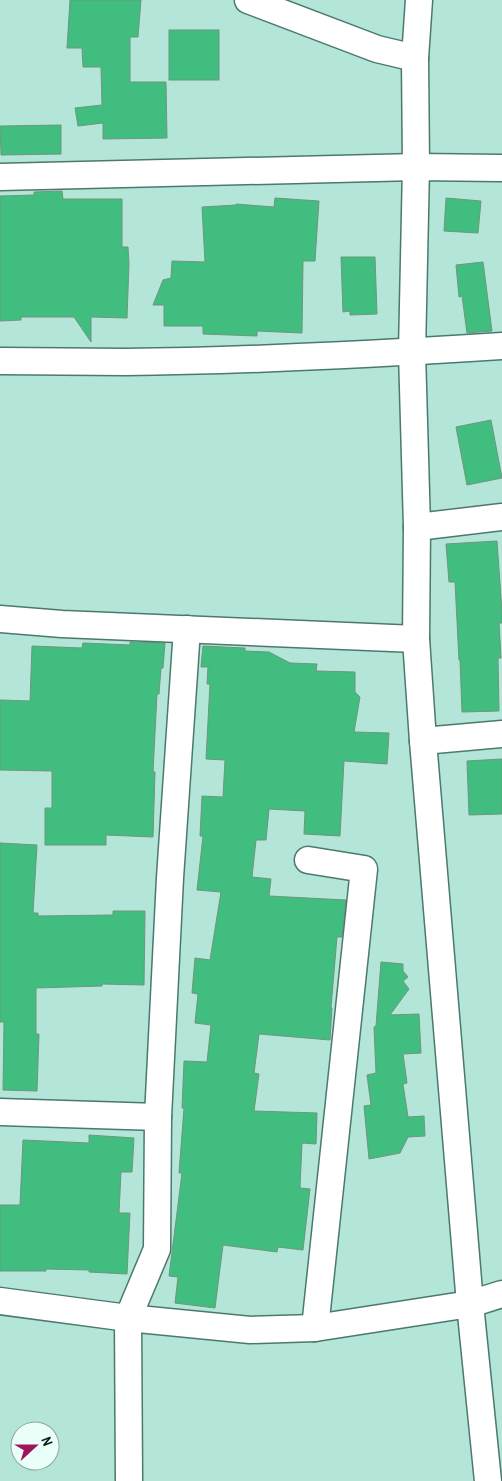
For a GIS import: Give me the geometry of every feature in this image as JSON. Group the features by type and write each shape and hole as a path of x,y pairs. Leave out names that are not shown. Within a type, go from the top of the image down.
{"street":[{"path":"248,0 377,48 415,58"},
{"path":"418,0 415,58 416,168 412,352 417,527 416,640 470,1304 488,1481"},
{"path":"0,177 416,168 502,168"},
{"path":"0,361 126,362 268,358 502,346"},
{"path":"417,527 502,517"},
{"path":"0,619 62,624 416,640"},
{"path":"130,1481 128,1318 157,1249 158,1118 170,878 187,629"},
{"path":"423,741 502,734"},
{"path":"308,860 364,869 315,1328"},
{"path":"0,1112 158,1118"},
{"path":"0,1301 128,1318 250,1330 315,1328 470,1304 502,1294"}],"building":[{"path":"70,0 141,0 138,37 130,37 130,82 166,82 167,138 103,139 103,123 78,126 75,108 102,105 101,67 83,67 82,48 67,48"},
{"path":"169,30 219,30 219,80 169,80"},
{"path":"61,125 61,154 1,155 0,126"},
{"path":"62,191 63,199 122,199 122,247 128,247 129,263 127,318 91,317 91,342 74,317 21,317 21,320 0,321 0,196 34,195 34,192"},
{"path":"275,198 319,201 315,261 303,261 302,333 257,331 257,336 203,334 203,326 164,326 164,305 153,305 163,280 171,278 172,261 205,262 202,207 236,204 274,207"},
{"path":"446,198 481,201 478,233 444,231"},
{"path":"341,257 375,257 377,314 350,315 350,311 343,312"},
{"path":"483,262 492,331 467,333 462,296 459,297 456,265"},
{"path":"491,420 502,478 467,485 456,427"},
{"path":"497,541 502,612 502,623 499,623 501,658 498,658 499,711 462,712 455,582 449,582 446,544"},
{"path":"130,642 165,643 159,694 157,694 153,772 155,772 153,837 106,835 106,845 45,845 45,808 52,808 52,771 0,770 0,700 30,701 32,646 82,648 83,643 130,645"},
{"path":"203,646 245,648 245,651 269,652 290,663 317,664 316,671 355,672 355,692 360,697 354,732 389,733 387,764 344,761 340,836 304,834 305,811 269,809 266,840 256,840 252,877 271,879 269,896 346,900 342,937 337,937 330,1040 259,1034 254,1073 259,1074 254,1111 317,1113 316,1144 302,1143 300,1188 310,1189 303,1250 278,1247 277,1252 223,1245 215,1308 175,1303 178,1277 169,1276 182,1173 179,1173 184,1108 182,1108 184,1061 207,1062 211,1025 195,1023 198,994 192,993 195,958 210,960 221,892 197,890 203,836 200,836 202,796 223,797 225,760 206,759 210,684 207,684 208,667 201,667"},
{"path":"502,759 502,814 469,815 467,761"},
{"path":"0,843 37,845 33,913 38,913 38,916 113,915 113,911 145,911 144,985 102,984 102,986 36,988 36,1034 39,1034 37,1091 3,1090 4,1022 0,1022"},
{"path":"381,962 403,964 403,971 408,977 403,981 409,989 390,1015 419,1014 421,1053 403,1054 407,1083 403,1084 408,1117 424,1116 425,1136 408,1137 400,1153 369,1159 364,1106 371,1105 367,1075 376,1073 374,1027 376,1026"},
{"path":"89,1135 134,1138 132,1172 121,1172 119,1213 130,1213 127,1274 89,1272 89,1270 0,1271 0,1205 20,1205 23,1140 89,1143"}]}
